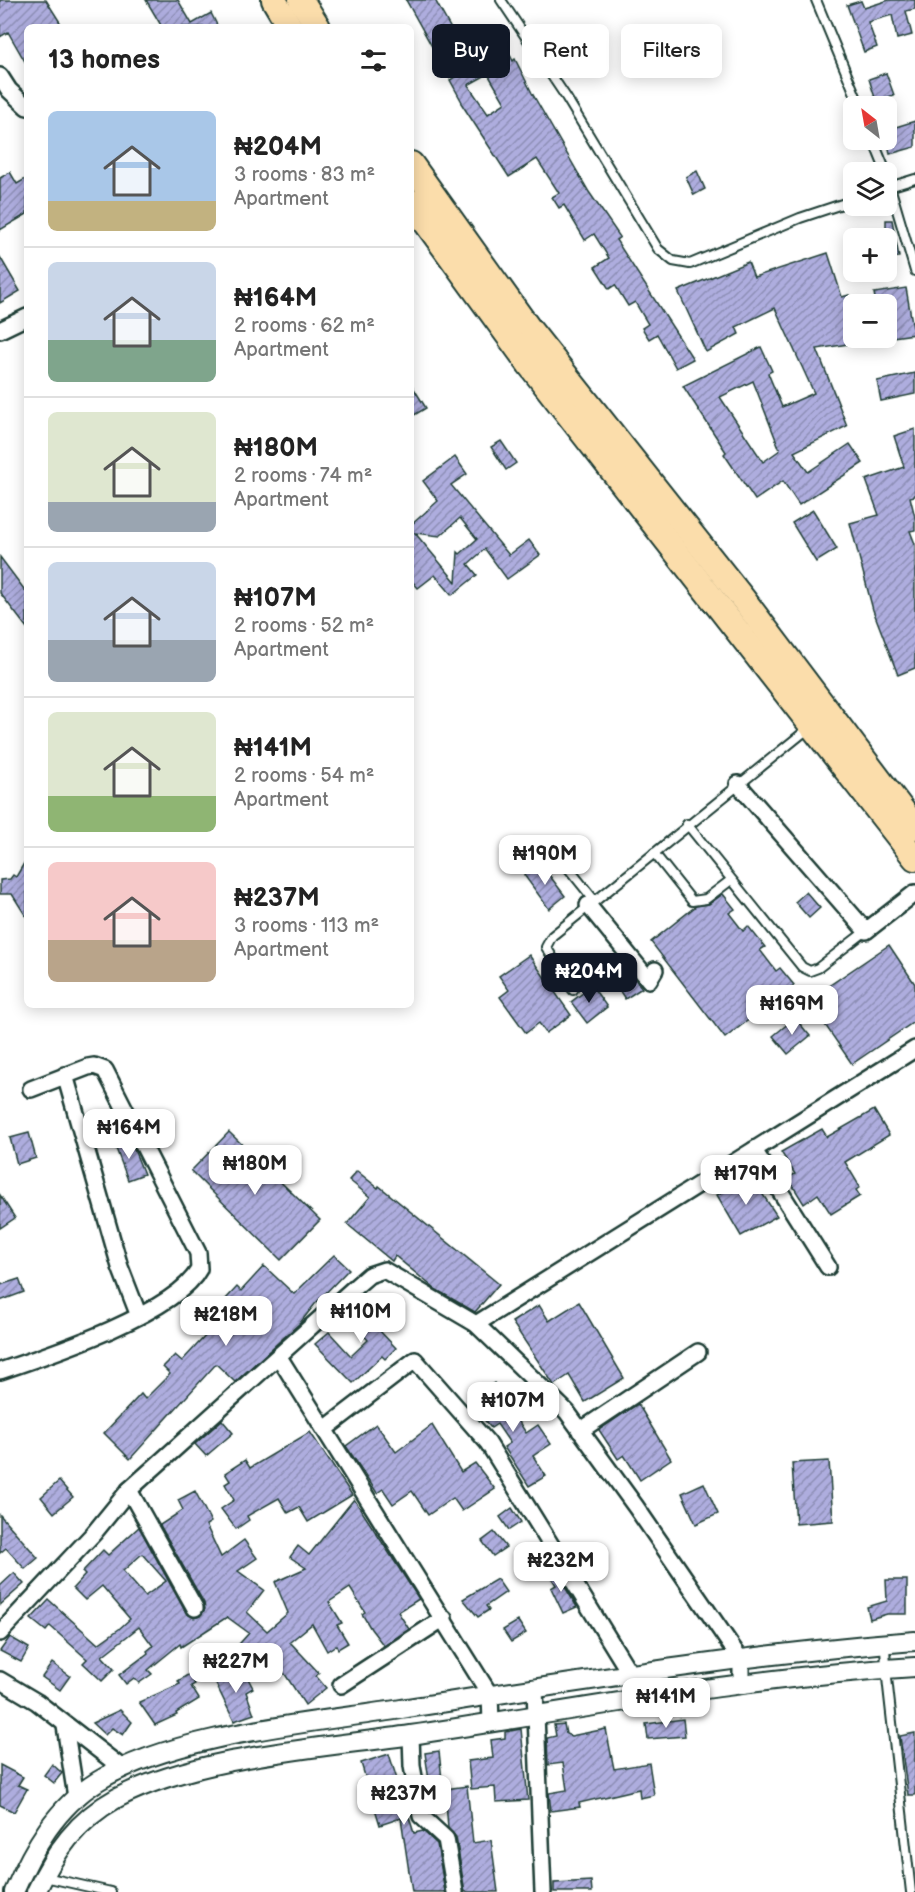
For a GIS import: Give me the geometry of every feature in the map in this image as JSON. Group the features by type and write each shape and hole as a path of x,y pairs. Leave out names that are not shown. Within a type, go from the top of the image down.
{"main road":[{"path":"274,0 288,24"},
{"path":"301,0 316,24"},
{"path":"414,168 529,329 743,599 915,827"},
{"path":"414,206 529,364 915,858"}],"street":[{"path":"0,76 9,90 24,104"},
{"path":"0,330 24,318"},
{"path":"738,784 866,931 915,893"},
{"path":"591,902 650,980 656,970"},
{"path":"476,1324 915,1049"},
{"path":"0,1371 43,1357 139,1316 195,1277 200,1269 198,1253 105,1070 94,1065 31,1089"},
{"path":"65,1075 120,1267 139,1316"},
{"path":"754,1150 828,1267"},
{"path":"0,1634 86,1542 129,1490 369,1275 384,1270 476,1324 567,1412 741,1660 741,1684"},
{"path":"580,1431 698,1352"},
{"path":"279,1356 490,1695 491,1722"},
{"path":"325,1429 415,1360 488,1443 631,1675 635,1700"},
{"path":"129,1490 195,1608"},
{"path":"341,1685 444,1618"},
{"path":"14,1892 39,1840 55,1818 76,1797 122,1768 182,1748 228,1737 490,1695 805,1650 915,1641"},
{"path":"40,1884 66,1838 98,1809 148,1785 214,1766 286,1752 741,1684 915,1667"},
{"path":"0,1680 37,1702 122,1768"},
{"path":"535,1689 543,1892"},
{"path":"65,1726 76,1797"},
{"path":"411,1735 412,1766 421,1816 446,1839 455,1892"}],"lane":[{"path":"501,0 567,97 658,249 673,261 690,264 843,204"},
{"path":"816,0 856,96"},
{"path":"897,185 915,179"},
{"path":"897,214 915,272"},
{"path":"573,990 546,947 552,936 687,824 811,726"},
{"path":"687,824 802,967 810,970 818,968 866,931"},
{"path":"654,853 692,901 698,902 706,898 731,880"},
{"path":"561,859 591,902"},
{"path":"885,1644 911,1892"},
{"path":"40,1884 111,1892"}],"building":[{"path":"0,0 46,0 61,24 24,24 24,60 8,32 0,37"},
{"path":"146,0 178,0 192,24 160,24"},
{"path":"406,0 435,0 448,24 432,24 432,46"},
{"path":"889,0 915,0 915,9 906,11 912,35 897,39 892,15 868,22 877,47 864,52 847,5 861,1 864,8"},
{"path":"211,13 216,24 192,24"},
{"path":"510,55 513,61 515,59 522,78 524,78 589,192 620,237 616,240 693,359 676,368 657,334 649,339 642,328 648,324 635,302 628,306 615,285 609,289 595,267 609,258 594,234 585,240 564,205 559,208 552,197 559,193 537,159 509,177 461,103 450,80 481,78 468,85 488,114 505,103 490,78 510,78"},
{"path":"886,73 894,95 874,96 869,79"},
{"path":"915,121 915,147 890,154 889,150 897,150 897,127"},
{"path":"697,171 705,189 694,195 686,177"},
{"path":"10,172 17,184 24,180 24,216 0,230 0,178"},
{"path":"886,220 892,220 894,228 886,228"},
{"path":"828,253 843,297 843,345 817,349 847,426 794,452 808,472 850,444 863,463 799,505 783,481 755,500 683,386 761,347 772,371 768,373 782,407 814,393 775,308 736,327 739,334 706,352 678,291 748,262 754,277","holes":["753,381 780,450 763,462 720,397"]},
{"path":"0,257 20,291 0,303"},
{"path":"906,288 914,334 897,336 897,294 874,293"},
{"path":"915,373 915,394 881,401 877,381"},
{"path":"414,389 426,408 414,415"},
{"path":"915,429 915,496 910,497 915,517 915,530 910,531 915,544 915,668 898,675 873,610 850,523 879,515 866,480 904,467 894,436"},
{"path":"501,441 516,463 506,470 491,447"},
{"path":"455,457 467,474 451,485 509,555 529,540 540,555 507,579 485,549 468,564 477,575 452,595 435,575 418,588 414,583 414,522 438,501 423,481","holes":["460,518 477,539 460,554 458,552 456,582 415,533 440,536"]},
{"path":"813,510 837,549 816,562 792,523"},
{"path":"0,557 24,589 24,624 0,593"},
{"path":"24,863 24,913 12,894 0,894 0,880 10,879 13,875 16,877"},
{"path":"540,863 565,896 549,909 524,875"},
{"path":"806,892 820,908 809,918 795,902"},
{"path":"723,894 735,909 729,913 743,931 748,926 765,947 760,950 776,971 780,968 794,985 725,1038 651,942 696,906 709,904"},
{"path":"889,945 915,984 915,1021 852,1064 808,1000"},
{"path":"529,955 571,1015 546,1033 539,1023 526,1033 500,997 509,990 499,976"},
{"path":"618,958 642,988 625,999 604,967"},
{"path":"592,986 607,1007 587,1023 571,1002"},
{"path":"795,1018 810,1036 788,1054 773,1036"},
{"path":"874,1110 889,1135 845,1162 860,1187 856,1190 860,1196 831,1214 818,1194 804,1204 788,1178 795,1174 781,1152 822,1129 827,1137"},
{"path":"229,1132 320,1220 281,1260 191,1171"},
{"path":"29,1133 36,1158 17,1164 10,1138"},
{"path":"130,1140 144,1174 128,1180 115,1146"},
{"path":"357,1171 378,1188 379,1186 499,1284 475,1312 435,1289 395,1256 392,1261 347,1224 370,1197 349,1180"},
{"path":"750,1175 777,1216 741,1236 717,1195"},
{"path":"0,1195 15,1218 0,1228"},
{"path":"334,1255 349,1269 300,1323 235,1382 216,1364 130,1459 104,1433 141,1394 145,1399 170,1374 163,1367 175,1355 182,1361 208,1333 204,1329 230,1302 226,1299 237,1287 241,1291 264,1266 294,1294"},
{"path":"19,1279 24,1292 0,1301 0,1285"},
{"path":"378,1299 393,1315 378,1329 396,1348 385,1359 382,1356 353,1383 315,1344 329,1332 351,1356 368,1340 352,1323"},
{"path":"579,1302 624,1378 585,1402 569,1375 554,1385 512,1322 539,1305 549,1321"},
{"path":"494,1383 526,1433 538,1425 551,1444 533,1456 546,1476 529,1486 504,1447 510,1443 497,1424 491,1428 468,1400"},
{"path":"638,1404 671,1459 640,1480 624,1455 618,1459 599,1430"},
{"path":"222,1420 233,1433 206,1456 195,1444"},
{"path":"376,1424 396,1452 432,1425 461,1472 475,1463 495,1489 462,1511 453,1498 428,1515 412,1491 393,1504 383,1489 377,1493 346,1446"},
{"path":"310,1432 352,1495 308,1522 299,1507 288,1513 279,1498 247,1516 249,1520 236,1529 221,1509 234,1500 225,1484 230,1481 225,1473 245,1460 250,1468"},
{"path":"829,1461 833,1521 796,1524 792,1463"},
{"path":"59,1481 73,1497 54,1513 41,1497"},
{"path":"704,1483 718,1514 696,1524 682,1493"},
{"path":"195,1491 211,1522 206,1525 221,1557 244,1540 257,1558 238,1571 264,1590 247,1612 267,1631 288,1613 275,1582 306,1568 290,1557 298,1546 309,1555 354,1499 419,1599 398,1612 409,1629 384,1646 362,1614 365,1612 350,1588 329,1602 342,1623 337,1625 348,1643 338,1649 336,1645 327,1651 312,1624 290,1642 319,1673 316,1676 326,1688 305,1705 277,1662 262,1648 246,1666 232,1652 249,1633 227,1617 181,1647 180,1644 148,1670 152,1674 139,1683 134,1678 126,1684 119,1675 148,1653 147,1651 153,1646 139,1627 102,1656 114,1669 102,1681 83,1663 87,1659 50,1626 46,1631 31,1619 49,1600 98,1644 119,1629 130,1619 102,1586 85,1600 73,1588 85,1575 82,1572 103,1550 108,1555 139,1527 186,1613 194,1618 200,1616 205,1609 204,1603 160,1525 183,1510 178,1500","holes":["142,1554 166,1581 145,1596 123,1571"]},
{"path":"512,1508 521,1522 509,1530 500,1517"},
{"path":"0,1515 38,1558 25,1569 6,1548 0,1553"},
{"path":"494,1532 506,1547 493,1556 482,1541"},
{"path":"553,1567 577,1607 563,1613 551,1588 556,1585 547,1571"},
{"path":"14,1573 24,1584 0,1605 0,1586"},
{"path":"497,1579 506,1592 486,1606 489,1610 478,1617 463,1599"},
{"path":"886,1580 907,1580 907,1614 887,1614 870,1619 867,1607 887,1601"},
{"path":"518,1621 526,1633 511,1642 503,1630"},
{"path":"10,1637 29,1648 21,1662 0,1651"},
{"path":"52,1663 70,1676 60,1690 42,1677"},
{"path":"242,1667 253,1688 246,1692 254,1714 234,1721 215,1682"},
{"path":"189,1674 195,1684 191,1686 199,1699 176,1713 177,1715 155,1725 139,1702 180,1684 178,1681"},
{"path":"120,1710 132,1722 123,1735 112,1728 105,1735 92,1723"},
{"path":"683,1719 685,1736 648,1739 646,1724"},
{"path":"564,1724 566,1734 571,1736 606,1729 614,1769 649,1763 654,1795 640,1798 639,1789 579,1803 580,1807 551,1811 549,1793 567,1790 563,1763 548,1765 547,1738 556,1736 554,1725"},
{"path":"521,1729 528,1800 496,1802 495,1787 471,1789 468,1761 493,1758 491,1740 505,1738 505,1732"},
{"path":"915,1733 915,1795 908,1795 900,1736"},
{"path":"439,1751 444,1799 432,1801 425,1753"},
{"path":"389,1754 414,1833 423,1831 437,1844 445,1892 412,1892 401,1818 380,1825 361,1763"},
{"path":"52,1764 62,1773 54,1783 44,1775"},
{"path":"0,1765 23,1777 18,1785 27,1789 14,1812 0,1805"},
{"path":"467,1786 473,1843 491,1840 498,1892 465,1892 456,1837 448,1828 445,1789"},
{"path":"591,1881 592,1892 554,1892 554,1883"}]}
